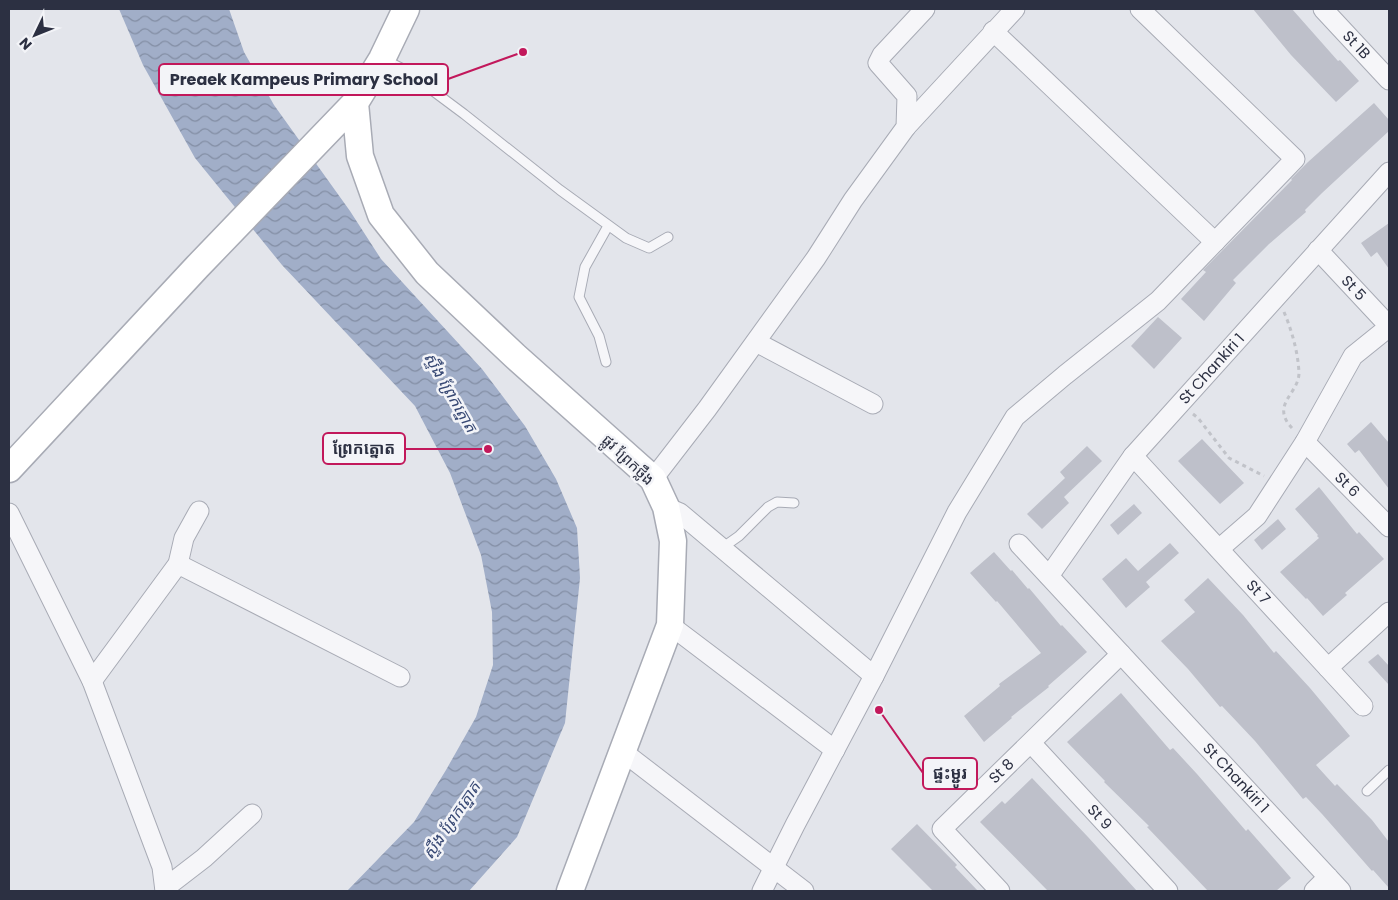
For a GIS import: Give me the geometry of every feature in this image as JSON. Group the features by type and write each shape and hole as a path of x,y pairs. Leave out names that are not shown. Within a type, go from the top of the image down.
{"street":[{"path":"9,470 196,267 355,103 382,58 406,9"},
{"path":"906,127 907,96 878,63 882,55 925,9"},
{"path":"653,479 756,342 816,258 853,200 906,127 1015,9"},
{"path":"762,891 958,512 1014,417 1065,374 1158,302 1295,159 1140,9"},
{"name":"St 1B","path":"1323,9 1389,80"},
{"path":"993,32 1215,242"},
{"name":"ផ្លូវ ព្រែកថ្លឹង","path":"355,103 358,117 360,156 381,215 427,273 514,356 653,479 666,507 673,541 670,625 570,891"},
{"name":"St Chankiri 1","path":"1049,576 1133,456 1389,172"},
{"name":"St 5","path":"1318,250 1389,326"},
{"path":"1219,550 1257,516 1305,442 1353,356 1389,326"},
{"path":"756,342 873,404"},
{"name":"St 6","path":"1305,442 1389,528"},
{"name":"St 7","path":"1133,456 1363,706"},
{"path":"666,507 680,513 874,676"},
{"path":"92,681 178,564 184,538 199,511"},
{"path":"9,513 92,681 162,867 165,889"},
{"name":"St Chankiri 1","path":"1019,544 1341,891"},
{"path":"178,564 400,677"},
{"path":"1328,668 1389,612"},
{"path":"670,625 835,750"},
{"name":"St 8","path":"1000,891 942,830 1121,654"},
{"name":"St 9","path":"1031,743 1168,891"},
{"path":"622,751 804,891"},
{"path":"165,889 204,858 252,814"},
{"path":"1314,891 1328,877"}],"lane":[{"path":"382,58 405,70 442,97 560,190 626,238 649,248 668,237"},
{"path":"606,362 599,336 579,297 585,267 608,226"},
{"path":"722,548 739,536 768,507 777,502 794,504"},
{"path":"1367,791 1389,770"}],"path":[{"path":"1277,295 1292,330 1299,376 1284,406 1286,422 1305,442"},
{"path":"1179,405 1198,418 1230,458 1278,483"}],"water":[{"name":"ស្ទឹង ព្រែកត្នោត","path":"119,9 229,9 244,52 274,105 350,211 381,259 482,369 525,426 556,479 577,528 580,578 565,723 517,837 469,891 347,891 414,822 476,717 493,665 492,612 481,555 450,473 415,406 282,265 195,158 143,65"}],"building":[{"path":"1253,9 1292,9 1338,61 1340,60 1359,81 1336,102 1291,55"},
{"path":"1374,103 1389,120 1389,131 1233,280 1236,283 1204,321 1181,299 1206,272 1203,270 1308,162"},
{"path":"1389,223 1389,269 1377,252 1371,257 1361,243"},
{"path":"1158,317 1182,338 1154,369 1131,346"},
{"path":"1371,422 1389,443 1389,489 1359,450 1355,453 1347,444"},
{"path":"1202,439 1244,483 1220,504 1178,461"},
{"path":"1087,446 1102,461 1064,497 1069,503 1042,529 1027,514 1065,478 1060,472"},
{"path":"1319,487 1357,534 1359,532 1384,559 1345,593 1347,595 1323,616 1280,572 1319,538 1295,509"},
{"path":"1134,504 1142,513 1118,535 1110,525"},
{"path":"1278,519 1286,529 1262,550 1254,540"},
{"path":"1170,543 1179,553 1146,582 1150,587 1126,608 1102,579 1126,558 1138,571"},
{"path":"994,552 1087,652 984,742 964,716 1000,686 999,684 1041,653 997,601 970,573"},
{"path":"1208,578 1243,615 1274,653 1276,651 1310,688 1350,736 1316,765 1335,786 1337,784 1372,820 1389,842 1389,888 1306,797 1303,799 1255,741 1222,706 1220,707 1161,641 1195,612 1184,600"},
{"path":"1378,654 1389,666 1389,685 1368,662"},
{"path":"1121,693 1170,750 1173,748 1246,831 1248,829 1291,878 1276,891 1208,891 1147,827 1149,826 1067,742"},
{"path":"1032,778 1137,891 1048,891 980,822 1002,801 1005,804"},
{"path":"917,824 957,865 955,867 978,891 933,891 891,849"}],"place":[{"name":"Preaek Kampeus Primary School","path":"523,52"},
{"name":"ព្រែកត្នោត","path":"488,449"},
{"name":"ផ្ទះម្ជូរ","path":"879,710"}]}
